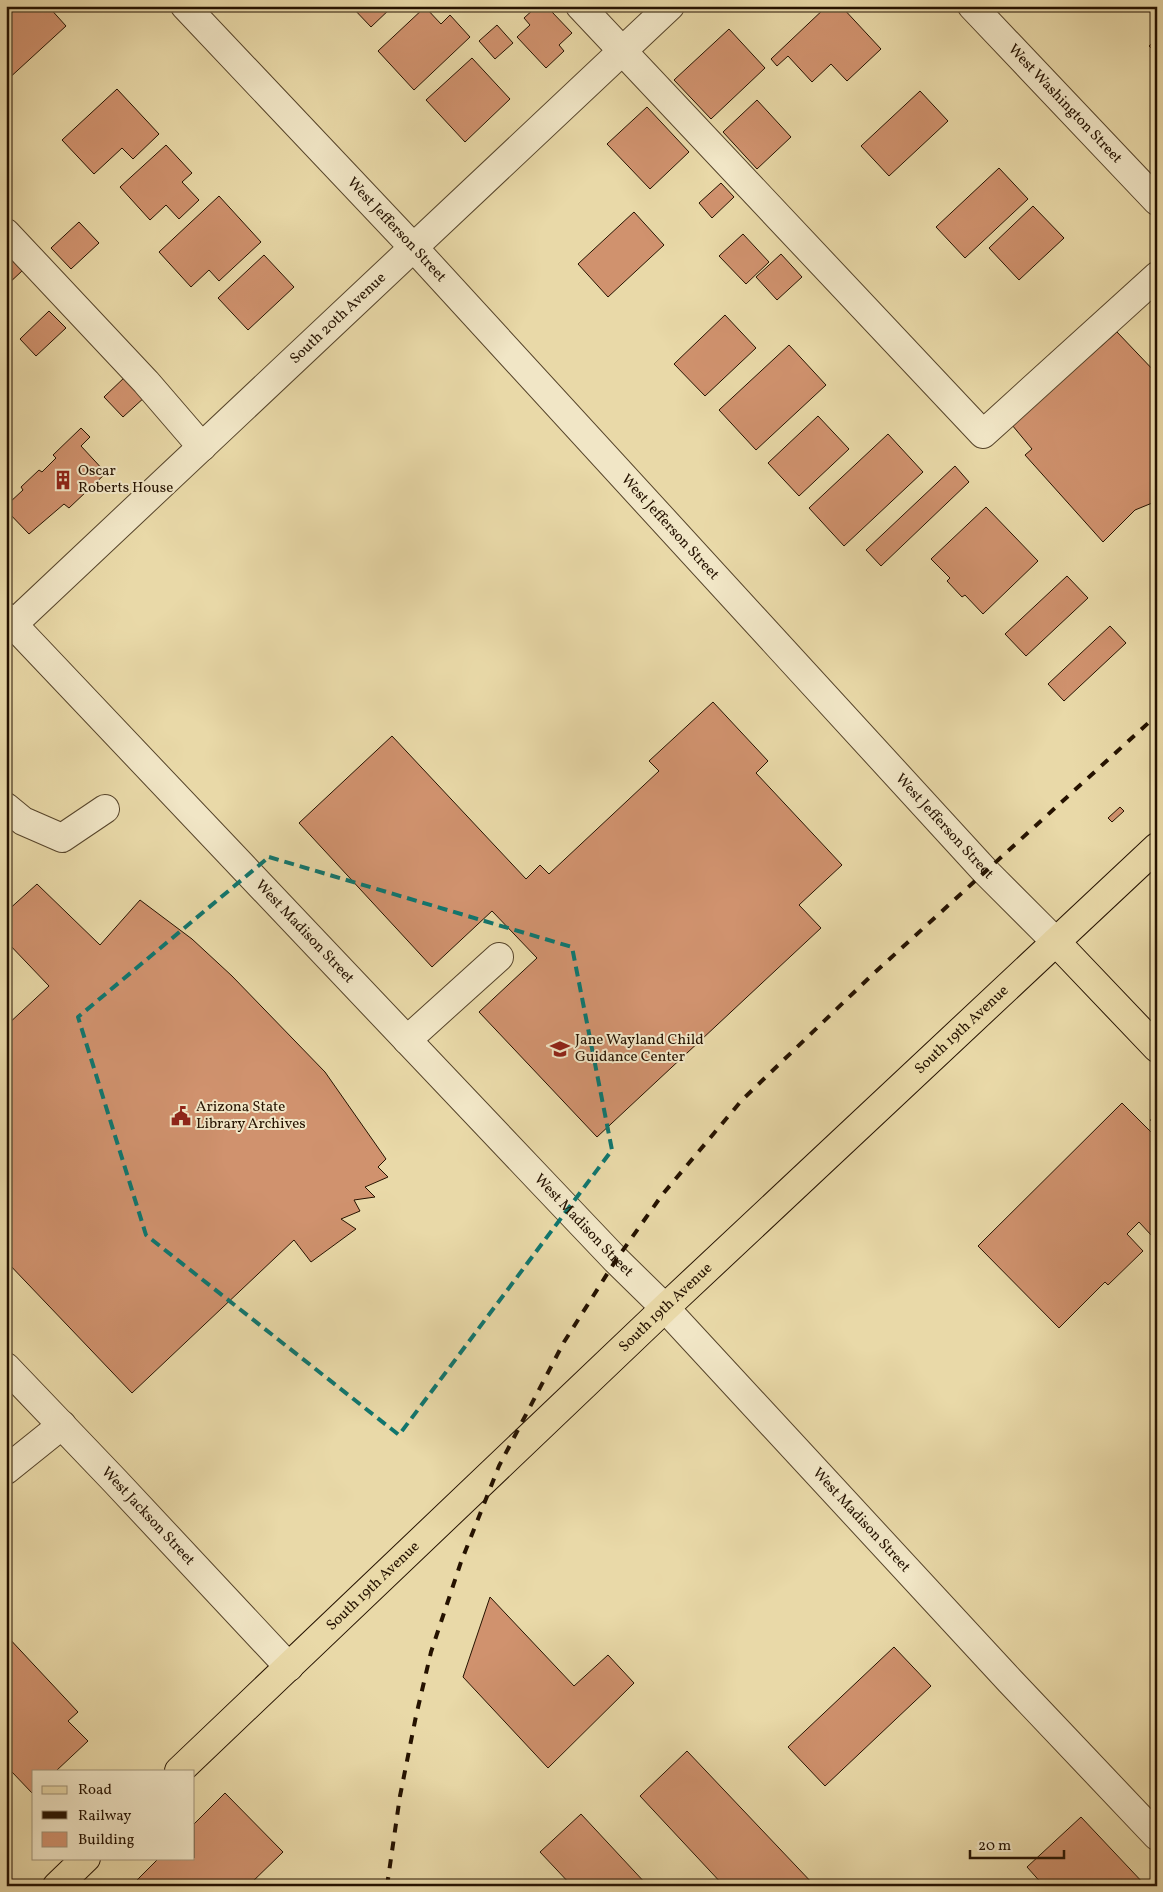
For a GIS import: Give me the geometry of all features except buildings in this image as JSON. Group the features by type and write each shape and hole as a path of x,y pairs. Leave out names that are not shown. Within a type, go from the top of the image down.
{"main road":[{"name":"South 19th Avenue","path":"180,1770 665,1308 1157,847"},
{"name":"West Jefferson Street","path":"1056,942 1157,1048"},
{"path":"57,1886 84,1860"}],"street":[{"name":"West Jefferson Street","path":"185,6 413,247 986,872 1056,942"},
{"path":"580,6 983,434 1157,276"},
{"name":"South 20th Avenue","path":"9,624 202,447 670,6"},
{"name":"West Washington Street","path":"972,6 1157,202"},
{"path":"6,233 146,382 202,447"},
{"name":"West Madison Street","path":"9,624 616,1260 665,1308 1010,1681 1157,1836"},
{"path":"6,807 23,821 62,838 105,808"},
{"path":"407,1040 498,957"},
{"name":"West Jackson Street","path":"6,1367 289,1667"},
{"path":"6,1470 62,1425"}],"highlighted area":[{"path":"269,857 572,947 612,1150 399,1435 146,1235 78,1017"}],"railway":[{"path":"387,1886 400,1796 416,1716 431,1652 461,1562 499,1466 564,1342 616,1260 662,1195 742,1100 872,975 1157,715"}],"place":[{"name":"Oscar Roberts House","path":"63,480"},
{"name":"Jane Wayland Child Guidance Center","path":"560,1049"},
{"name":"Arizona State Library Archives","path":"181,1116"}]}
